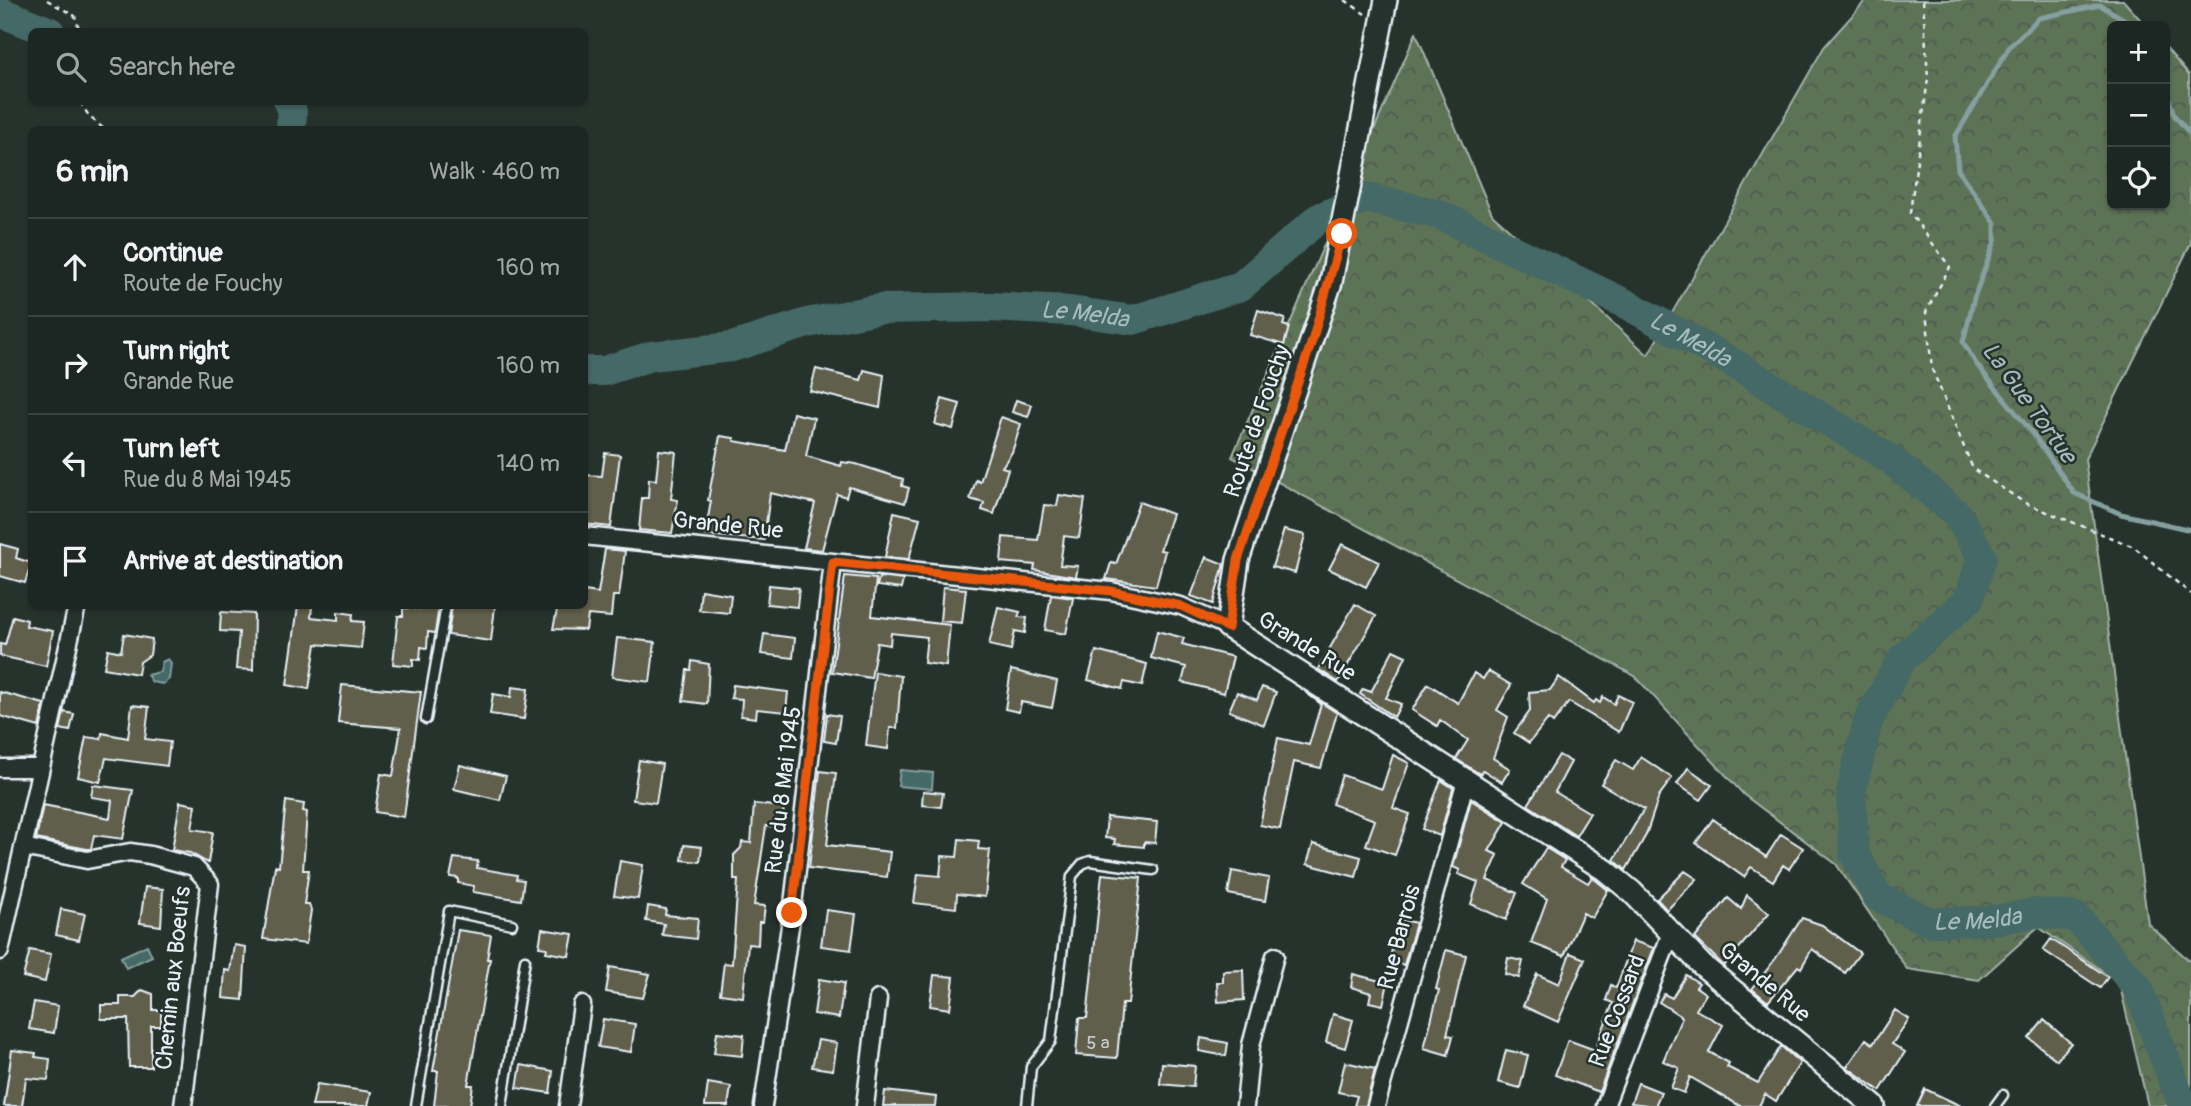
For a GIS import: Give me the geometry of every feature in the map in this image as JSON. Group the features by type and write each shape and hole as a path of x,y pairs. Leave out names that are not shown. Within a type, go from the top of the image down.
{"street":[{"name":"Route de Fouchy","path":"1228,628 1238,560 1313,338 1342,234 1387,0"},
{"name":"Grande Rue","path":"588,536 1111,591 1181,606 1228,628 1605,870 1632,892 1732,991 1874,1106"},
{"name":"Rue du 8 Mai 1945","path":"764,1106 792,913 833,562"},
{"path":"0,951 76,609"},
{"path":"0,768 40,768"},
{"name":"Rue Barrois","path":"1376,1106 1466,780"},
{"name":"Chemin aux Boeufs","path":"23,847 88,860 130,852 150,855 194,867 210,884 183,1106"},
{"name":"Rue Cossard","path":"1605,1106 1671,933"},
{"path":"1245,1106 1251,1045 1275,956"},
{"path":"865,1106 878,999"},
{"path":"568,1106 582,1005"}],"lane":[{"path":"426,719 445,609"},
{"path":"1027,1106 1031,1067 1051,1041 1072,876 1082,864 1090,861 1153,870"},
{"path":"416,1106 449,911 512,924"},
{"path":"502,1106 525,960"},
{"path":"1995,1106 2003,1095"}],"path":[{"path":"47,0 75,16 79,28"},
{"path":"1345,0 1381,22"},
{"path":"1923,0 1928,78 1910,213 1950,268 1926,312 1928,335 1933,369 1973,469 2025,503 2134,547 2191,594"},
{"path":"82,105 100,126"}],"green space":[{"path":"1866,0 2123,0 2142,21 2107,21 2107,210 2170,210 2170,53 2189,75 2191,243 2085,459 2148,924 2191,962 2191,1106 2148,1106 2119,982 2038,927 1979,980 1907,969 1836,864 1744,795 1635,676 1232,457 1416,33 1492,214 1648,355 1824,47"}],"water":[{"path":"168,659 171,663 169,679 163,684 152,682 147,675 160,672 162,662"},
{"path":"900,770 933,773 932,789 898,786"},
{"path":"147,945 152,956 126,968 121,957"}],"building":[{"path":"1258,310 1285,319 1283,325 1289,327 1284,345 1250,335"},
{"path":"816,369 861,380 864,370 884,375 880,408 810,391"},
{"path":"942,399 960,404 953,429 935,424"},
{"path":"1016,400 1032,405 1028,417 1012,412"},
{"path":"793,413 814,418 806,456 841,466 842,462 856,464 903,479 902,486 909,488 905,503 849,487 846,497 837,494 822,550 804,548 815,503 770,493 764,540 705,535 711,501 708,500 720,436 785,450"},
{"path":"1001,417 1021,424 1012,452 1002,467 1008,469 994,514 982,510 984,503 970,499 976,480 980,482"},
{"path":"659,450 676,452 671,499 678,500 672,533 639,530 642,498 648,498 649,479 656,480"},
{"path":"605,453 620,455 611,527 588,524 588,475 602,476"},
{"path":"1059,495 1085,499 1079,538 1064,536 1060,565 1078,566 1076,577 1034,570 1035,565 1001,562 1003,537 1038,540 1044,505 1057,506"},
{"path":"1139,502 1172,514 1160,550 1165,551 1156,586 1106,579 1111,563 1116,564"},
{"path":"894,512 920,518 909,559 885,557"},
{"path":"1284,530 1305,535 1295,573 1272,567"},
{"path":"0,544 18,549 16,558 28,562 25,583 0,576"},
{"path":"1342,544 1379,562 1366,587 1329,569"},
{"path":"605,549 625,551 619,596 613,596 611,617 588,615 586,630 553,629 557,609 588,609 588,592 598,593"},
{"path":"1206,557 1224,564 1213,604 1191,596"},
{"path":"845,576 876,579 872,616 950,625 946,666 924,663 927,637 891,633 890,645 877,643 871,678 832,672"},
{"path":"879,577 903,580 901,589 877,586"},
{"path":"769,585 799,588 797,607 767,604"},
{"path":"943,587 966,589 962,623 940,621"},
{"path":"701,590 731,595 729,613 699,610"},
{"path":"1051,595 1073,598 1066,634 1045,630"},
{"path":"1355,604 1376,616 1338,682 1318,669"},
{"path":"998,607 1020,612 1018,617 1027,618 1025,633 1015,631 1011,650 989,645"},
{"path":"298,609 312,609 311,617 338,620 338,612 353,614 352,621 364,622 361,648 316,644 309,689 287,685"},
{"path":"403,609 439,609 435,633 428,632 427,648 421,647 420,660 413,659 413,666 393,664 398,616 403,616"},
{"path":"452,609 495,609 491,641 448,635"},
{"path":"221,612 254,614 253,670 236,669 239,632 220,631"},
{"path":"13,616 27,620 26,626 53,631 46,666 0,656 0,644 5,645"},
{"path":"1157,631 1184,638 1182,644 1233,657 1224,693 1182,682 1186,667 1151,658"},
{"path":"124,634 152,639 150,655 140,662 138,674 104,668 108,649 121,652"},
{"path":"764,634 795,638 793,658 761,654"},
{"path":"617,638 655,642 650,682 612,677"},
{"path":"1393,650 1406,656 1386,698 1401,704 1394,717 1360,694 1363,689 1371,692"},
{"path":"1096,651 1147,664 1142,686 1124,682 1122,689 1088,680"},
{"path":"692,661 709,664 707,704 683,701 687,670 691,670"},
{"path":"1011,670 1057,681 1052,708 1021,702 1019,712 1005,709"},
{"path":"1488,671 1511,685 1497,710 1508,717 1493,758 1510,769 1502,782 1483,770 1480,774 1456,759 1468,740 1440,720 1437,726 1412,710 1428,684 1458,703 1474,673 1483,679"},
{"path":"875,672 901,676 897,728 890,728 888,749 866,746"},
{"path":"1559,677 1594,703 1596,700 1600,703 1603,697 1614,704 1618,695 1632,702 1619,732 1569,702 1553,723 1548,719 1529,743 1514,733 1530,711 1529,692 1550,690"},
{"path":"342,685 421,692 404,817 375,812 381,774 393,776 401,728 338,723"},
{"path":"733,685 788,692 786,712 757,709 756,718 741,716 742,699 731,698"},
{"path":"512,687 528,689 524,719 490,714 493,694 511,697"},
{"path":"1262,687 1276,692 1264,725 1229,711 1237,692 1257,700"},
{"path":"0,692 44,704 39,727 0,716"},
{"path":"1305,692 1337,713 1321,768 1294,762 1280,829 1260,825 1278,738 1309,745 1321,704"},
{"path":"132,705 149,707 145,739 170,742 167,766 106,758 100,782 78,777 86,737 101,739 102,733 128,738"},
{"path":"64,712 74,714 70,731 60,729"},
{"path":"827,714 840,716 836,743 824,741"},
{"path":"1393,755 1409,763 1393,808 1410,814 1395,855 1366,845 1375,820 1332,804 1342,775 1382,789"},
{"path":"1559,755 1571,762 1555,792 1590,813 1576,836 1528,805"},
{"path":"1641,757 1672,778 1659,796 1646,835 1626,870 1614,860 1644,809 1601,784 1616,760 1633,770"},
{"path":"639,760 662,764 656,803 633,800"},
{"path":"460,765 506,776 500,800 454,789"},
{"path":"1688,768 1712,785 1701,800 1677,784"},
{"path":"820,771 836,773 827,845 890,852 887,877 809,868"},
{"path":"1441,780 1453,788 1440,836 1422,829"},
{"path":"93,785 133,790 123,839 94,835 91,849 87,849 36,839 43,805 110,818 112,800 91,797"},
{"path":"923,791 943,793 941,807 922,805"},
{"path":"1471,800 1506,822 1489,851 1498,855 1487,880 1517,893 1506,920 1471,904 1478,882 1458,874 1460,870 1453,867"},
{"path":"286,801 304,804 303,811 307,812 303,870 309,870 304,904 309,904 311,910 306,944 263,939 275,866 279,867"},
{"path":"180,802 196,805 192,829 213,832 208,863 190,853 172,850"},
{"path":"754,804 784,807 782,827 766,826 754,905 765,906 763,922 759,922 758,945 748,944 743,997 720,994 724,963 732,964 738,880 734,880 734,855 741,848 742,842 751,843"},
{"path":"1107,817 1157,822 1155,843 1144,842 1144,847 1114,844 1115,839 1105,838"},
{"path":"1713,819 1766,857 1781,834 1803,848 1789,869 1783,865 1773,881 1751,867 1744,877 1696,843"},
{"path":"959,839 979,841 978,849 990,850 985,897 957,894 956,908 914,903 918,874 940,876 942,856 957,857"},
{"path":"1313,844 1361,857 1356,877 1307,864"},
{"path":"684,845 702,847 700,862 682,860"},
{"path":"1546,848 1565,860 1561,867 1588,883 1592,877 1608,890 1592,918 1583,913 1564,956 1531,943 1547,899 1523,884"},
{"path":"454,858 478,861 477,868 517,875 516,879 524,880 521,900 473,892 474,886 458,883 458,878 450,877"},
{"path":"620,861 643,865 638,899 614,896"},
{"path":"1232,871 1269,878 1265,901 1228,894"},
{"path":"1685,871 1697,879 1667,910 1657,899"},
{"path":"1102,874 1141,878 1128,1004 1122,1004 1117,1058 1076,1055 1079,1018 1087,1018"},
{"path":"145,887 163,889 161,926 140,923"},
{"path":"1747,895 1769,913 1724,966 1695,938 1728,898 1741,909"},
{"path":"648,906 666,909 665,915 698,918 696,939 662,935 664,924 646,921"},
{"path":"61,909 85,914 79,940 56,935"},
{"path":"826,910 856,914 851,950 821,946"},
{"path":"1802,918 1822,925 1860,953 1845,973 1812,949 1801,968 1798,966 1768,1002 1752,989"},
{"path":"1400,919 1416,923 1404,965 1389,961"},
{"path":"542,929 573,934 569,956 546,952 547,948 539,947"},
{"path":"458,930 491,935 487,959 490,959 468,1085 473,1085 470,1106 434,1106 438,1071 433,1071"},
{"path":"2051,939 2108,977 2100,988 2043,950"},
{"path":"1633,941 1654,948 1599,1092 1555,1075 1568,1040 1595,1050 1613,1003 1606,1000 1611,985 1616,988"},
{"path":"234,945 246,947 243,1000 223,998 225,970 230,971"},
{"path":"30,950 51,954 45,982 23,977"},
{"path":"1446,950 1466,955 1447,1035 1453,1036 1448,1055 1424,1048"},
{"path":"1570,953 1585,959 1558,1022 1523,1006 1537,974 1559,984"},
{"path":"1508,958 1523,961 1519,978 1505,974"},
{"path":"610,967 650,974 643,998 606,992"},
{"path":"1243,970 1244,1000 1218,1002 1217,982 1223,982 1223,971"},
{"path":"1353,974 1388,983 1383,1005 1369,1002 1371,993 1351,987"},
{"path":"934,975 954,977 950,1009 930,1006"},
{"path":"1686,975 1699,983 1696,987 1706,994 1696,1010 1723,1025 1709,1052 1729,1063 1727,1067 1758,1083 1781,1046 1800,1063 1776,1101 1765,1094 1759,1106 1740,1106 1690,1077 1684,1093 1671,1088 1679,1068 1663,1061 1682,1017 1659,1002 1664,994 1672,998"},
{"path":"819,979 844,983 839,1018 814,1014"},
{"path":"142,990 153,994 153,1010 161,1010 161,1026 151,1026 151,1067 129,1067 128,1019 101,1019 101,1005 120,1005 120,997 135,997"},
{"path":"34,1002 58,1006 54,1033 29,1029"},
{"path":"1895,1010 1909,1019 1892,1044 1905,1052 1880,1091 1847,1067 1866,1039 1873,1044"},
{"path":"1333,1014 1353,1020 1345,1048 1326,1042"},
{"path":"603,1019 635,1024 631,1052 598,1047"},
{"path":"2044,1020 2071,1043 2057,1060 2029,1038"},
{"path":"717,1032 744,1035 742,1056 714,1053"},
{"path":"1201,1038 1228,1043 1226,1056 1199,1051"},
{"path":"818,1040 837,1043 833,1070 812,1067"},
{"path":"12,1050 36,1053 35,1057 50,1059 48,1080 26,1078 22,1106 4,1106"},
{"path":"1506,1050 1528,1055 1520,1088 1498,1082"},
{"path":"1345,1062 1375,1069 1366,1106 1354,1106 1357,1096 1338,1092"},
{"path":"1162,1063 1195,1066 1193,1087 1160,1084"},
{"path":"521,1065 553,1071 550,1093 517,1088"},
{"path":"708,1083 731,1087 728,1106 705,1106"},
{"path":"1638,1083 1661,1092 1655,1106 1631,1103"},
{"path":"317,1084 371,1092 368,1106 312,1106"},
{"path":"1925,1089 1961,1106 1917,1106"},
{"path":"885,1091 936,1097 935,1106 883,1106"}],"waterway":[{"name":"La Gue Tortue","path":"2127,21 2100,5 2039,18 2010,46 1955,137 1958,170 1995,223 1995,241 1974,298 1963,342 1977,365 2034,435 2074,493 2121,514 2191,530"},
{"name":"Le Melda","path":"0,12 40,28"},
{"name":"La Gue Tortue","path":"2170,103 2174,115 2191,135"},
{"name":"Le Melda","path":"289,105 292,111 291,126"},
{"name":"Le Melda","path":"588,371 604,371 651,356 732,347 807,323 879,309 990,307 1070,311 1133,320 1241,286 1319,218 1366,198 1438,214 1626,304 1728,360 1891,460 1957,514 1982,557 1969,599 1902,659 1868,721 1851,792 1854,853 1878,897 1930,922 1988,921 2036,913 2076,917 2138,988 2183,1106"}],"route":[{"path":"792,913 833,562 1111,591 1181,606 1228,628 1238,560 1331,282 1342,234"}]}
